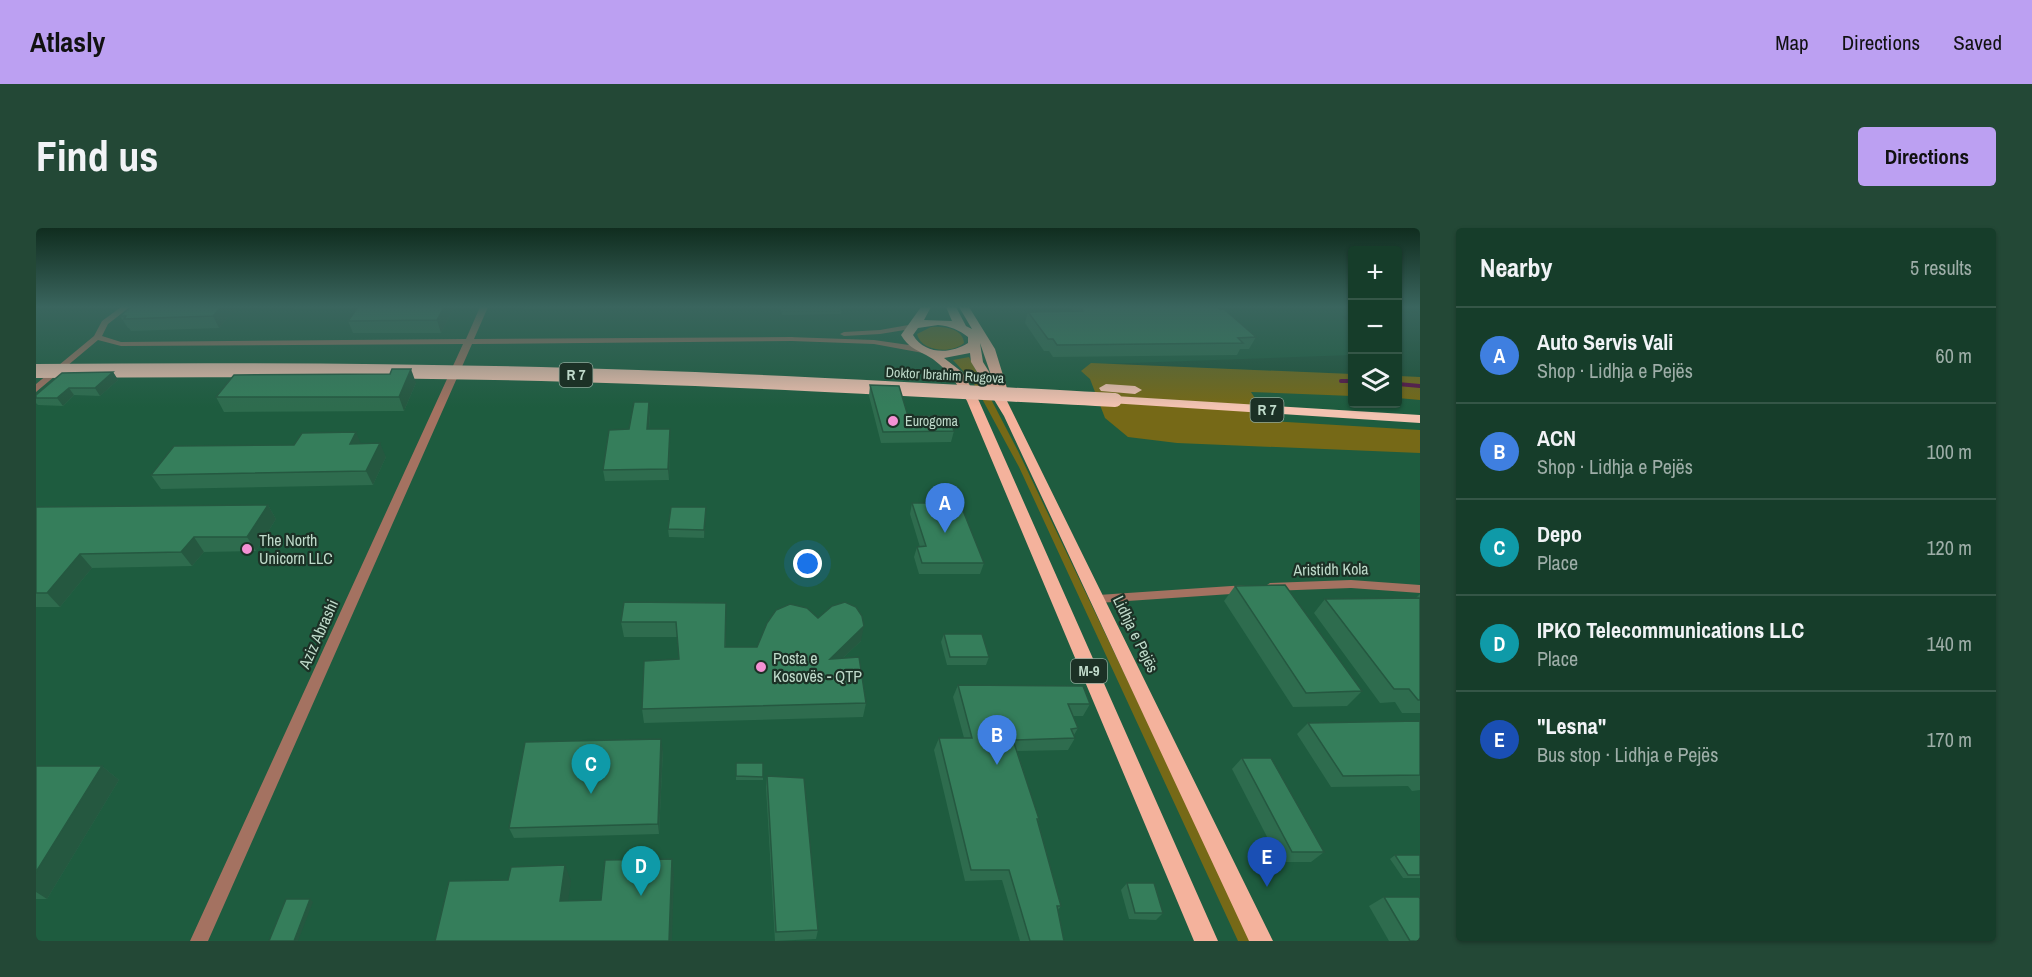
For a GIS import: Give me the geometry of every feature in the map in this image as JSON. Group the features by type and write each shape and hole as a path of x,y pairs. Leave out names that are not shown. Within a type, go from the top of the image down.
{"highway":[{"path":"909,340 926,351 956,353 972,346"},
{"name":"Lidhja e Pejës","path":"973,340 972,346 983,374 1010,416 1261,941"},
{"path":"984,340 989,349 1010,416"},
{"name":"M-9","path":"926,351 950,366 973,401 1206,941"},
{"name":"Doktor Ibrahim Rugova","path":"36,360 261,358 560,363 1106,388 1348,403"},
{"name":"Doktor Ibrahim Rugova","path":"36,371 239,369 498,373 724,380 1114,400 1420,419"},
{"path":"1402,406 1420,407"}],"street":[{"path":"36,389 93,340"},
{"path":"104,340 121,344 586,340"},
{"path":"827,340 874,342 926,351"},
{"name":"Aziz Abrashi","path":"199,941 468,341"},
{"name":"Aristidh Kola","path":"1098,599 1312,584 1384,585 1420,589"}],"shaded area":[{"path":"36,340 1348,340 1348,355 1103,364 1348,374 1348,408 1402,408 1402,376 1420,377 1420,941 36,941"},
{"path":"920,340 963,340 964,343 959,347 945,350 924,345"},
{"path":"969,357 1018,451 1252,941 1238,941 1019,467 973,382 953,360"},
{"path":"1091,363 1348,374 1348,396 1251,392 1270,421 1420,430 1420,453 1177,443 1128,437 1105,418 1090,379 1081,371"},
{"path":"1402,376 1420,377 1420,400 1402,398"}],"building":[{"path":"1054,340 1240,340 1243,343 1057,345"},
{"path":"392,369 411,369 399,397 216,397 234,375 390,374"},
{"path":"113,372 95,388 69,388 57,398 36,398 36,395 62,373"},
{"path":"870,385 899,386 908,416 948,415 954,431 883,432"},
{"path":"634,402 649,402 647,429 670,429 668,469 603,470 609,430 629,429"},
{"path":"356,432 350,444 380,443 366,471 151,475 174,446 294,445 302,433"},
{"path":"912,503 960,503 984,563 922,563 917,547 926,546"},
{"path":"268,505 247,537 194,537 181,552 80,554 47,593 36,593 36,507"},
{"path":"671,507 706,507 704,530 668,529"},
{"path":"1285,585 1362,691 1306,693 1235,586"},
{"path":"1420,598 1420,700 1418,700 1409,689 1394,689 1325,599"},
{"name":"Posta e Kosovës - QTP","path":"624,602 726,603 725,647 757,647 767,623 776,610 790,604 807,608 818,618 832,606 845,602 856,607 862,616 864,626 830,659 859,657 866,703 642,709 644,661 679,659 676,622 621,622"},
{"path":"944,634 982,634 989,657 950,657"},
{"path":"958,685 1083,686 1090,704 1068,704 1078,728 1071,729 1075,738 1013,740 1039,819 1037,819 1061,906 1057,906 1064,941 1030,941 1009,870 971,870 939,738 972,738"},
{"path":"1420,721 1420,775 1343,776 1308,723"},
{"path":"661,739 658,824 509,828 525,742"},
{"path":"1242,758 1271,758 1324,852 1292,852"},
{"path":"736,763 763,763 763,777 736,776"},
{"path":"36,766 102,766 36,872"},
{"path":"767,776 804,778 818,930 776,932"},
{"path":"1395,855 1420,855 1420,875 1408,875"},
{"path":"672,859 669,941 435,941 449,881 508,880 511,867 565,865 560,901 601,900 605,860"},
{"path":"1127,883 1154,883 1163,913 1135,913"},
{"path":"1384,897 1419,897 1420,941 1410,941"},
{"path":"286,899 310,899 294,941 269,941"}],"waterway":[{"path":"1341,381 1348,381"},
{"path":"1402,384 1420,386"}],"place":[{"name":"Eurogoma","path":"893,421"},
{"name":"Auto Servis Vali","path":"945,533"},
{"name":"The North Unicorn LLC","path":"247,549"},
{"name":"Posta e Kosovës - QTP","path":"761,667"},
{"name":"ACN","path":"997,765"},
{"name":"Depo","path":"591,794"},
{"name":"\"Lesna\"","path":"1267,887"},
{"name":"IPKO Telecommunications LLC","path":"641,896"}]}
